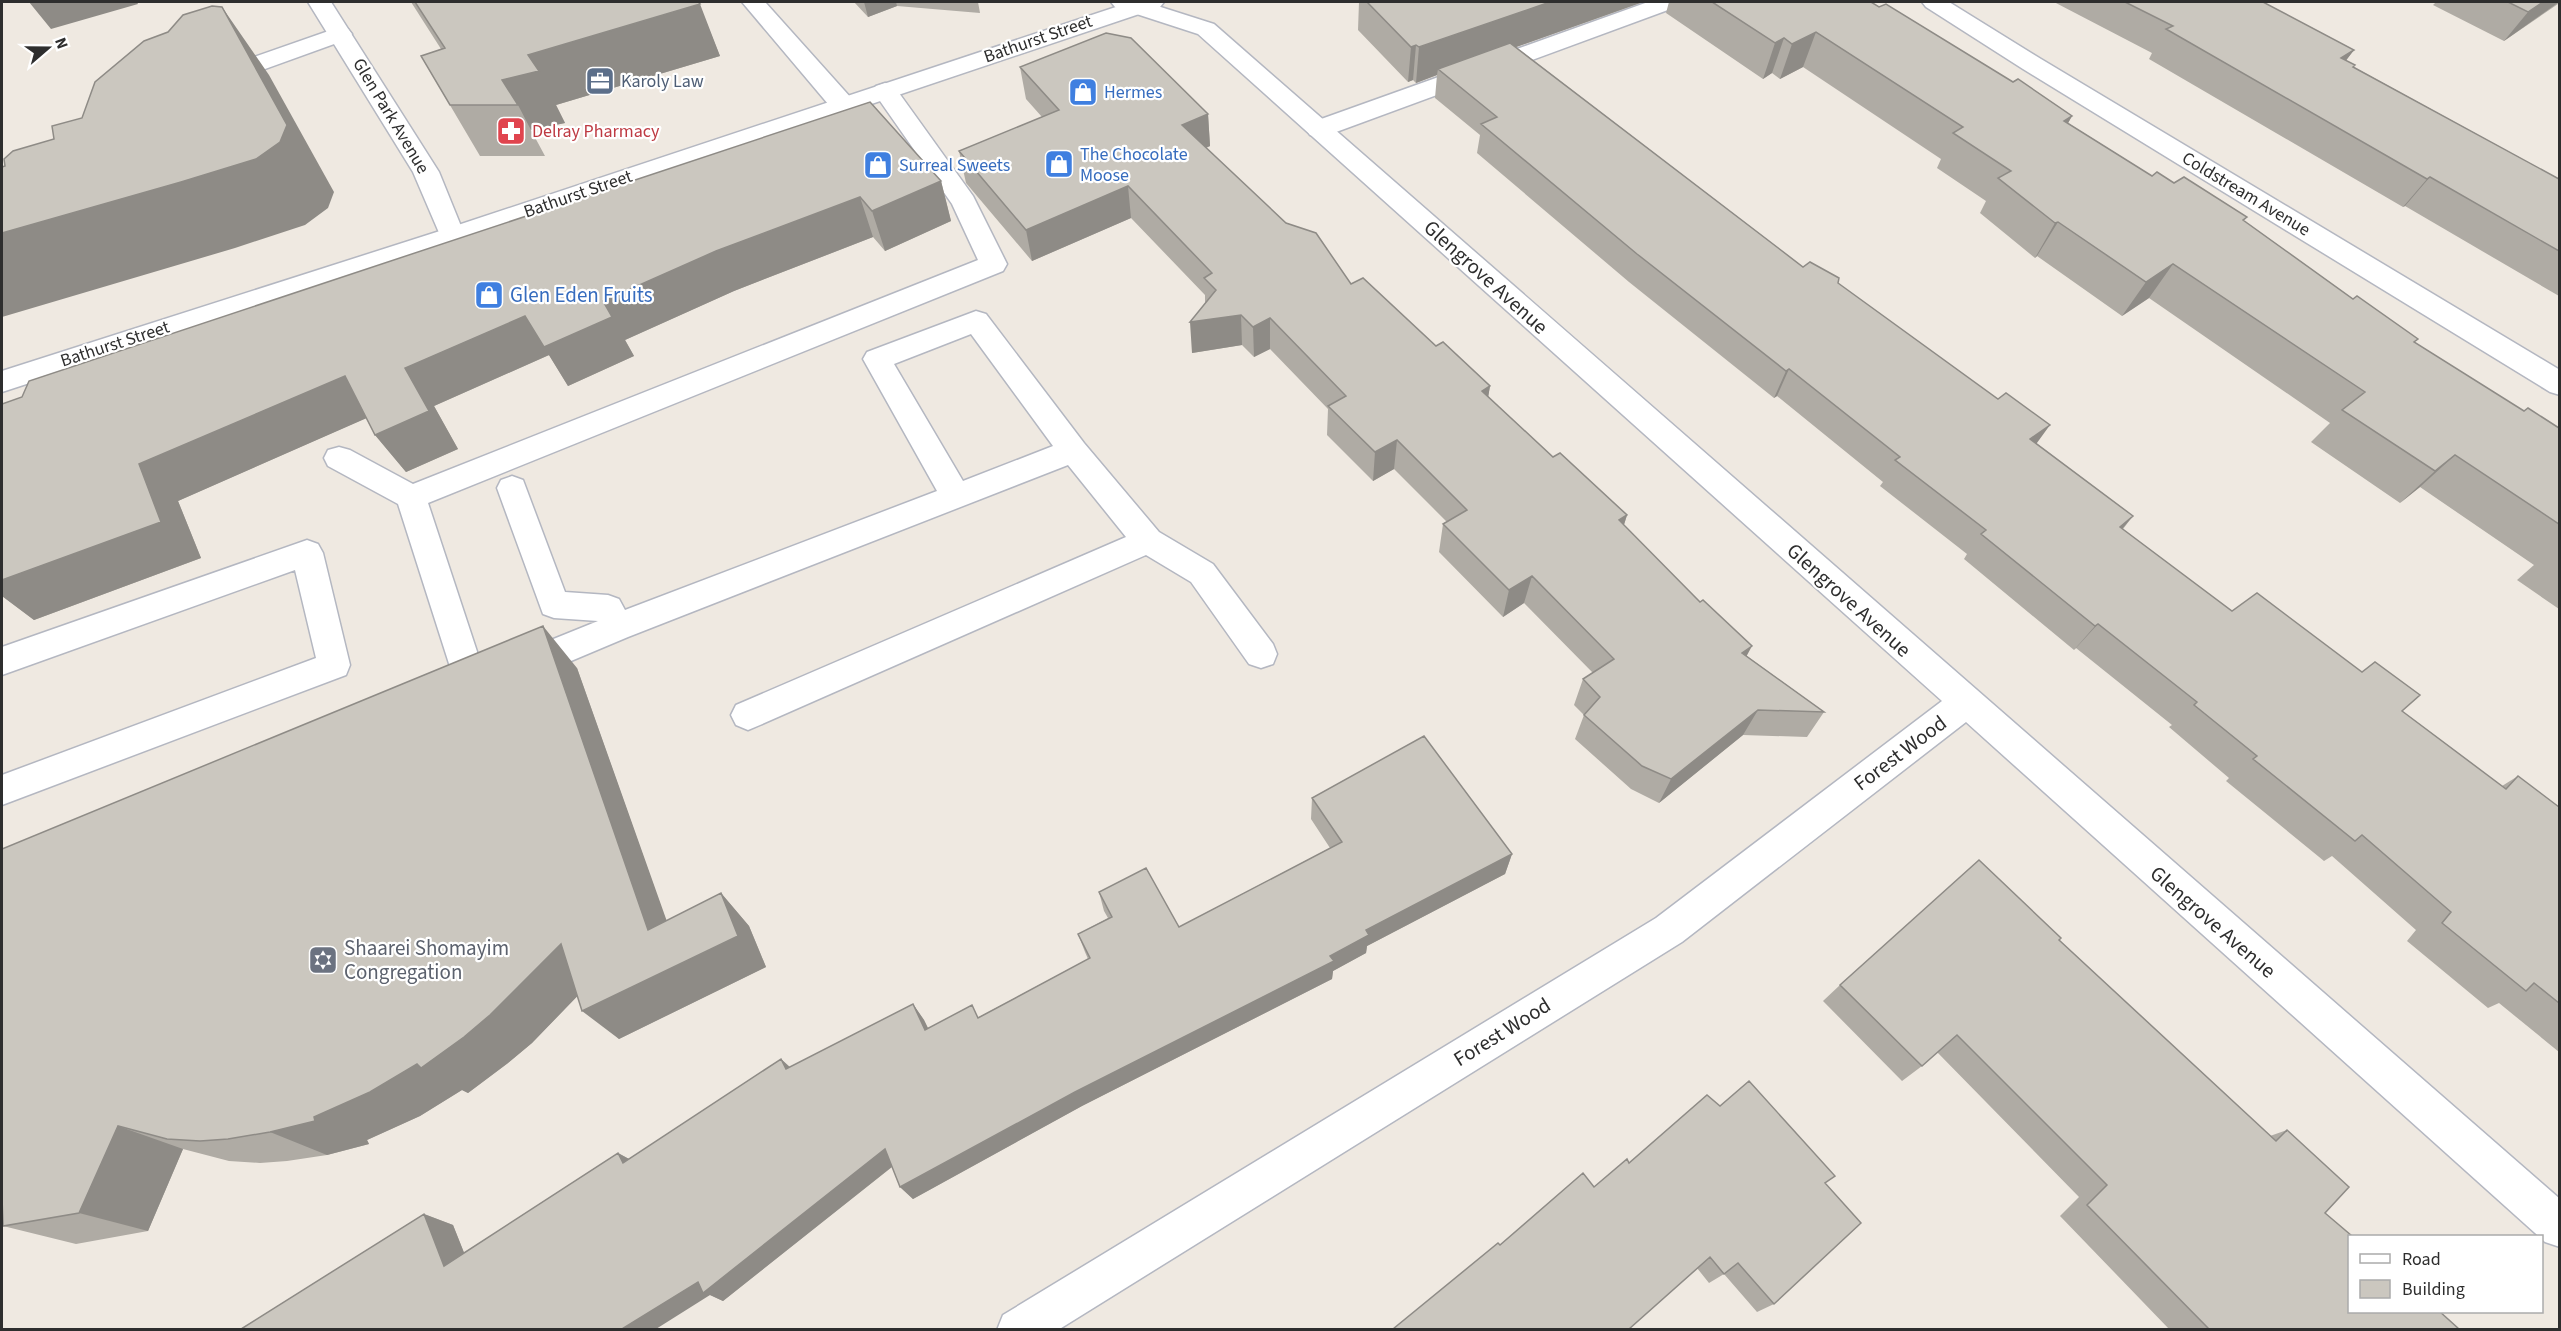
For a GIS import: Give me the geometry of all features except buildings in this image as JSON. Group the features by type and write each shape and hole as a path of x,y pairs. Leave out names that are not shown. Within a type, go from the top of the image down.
{"street":[{"name":"Glen Park Avenue","path":"319,2 426,172 452,236"},
{"path":"753,2 843,105"},
{"path":"1319,129 1668,2"},
{"name":"Coldstream Avenue","path":"1934,2 2042,71 2559,384"},
{"name":"Bathurst Street","path":"2,382 452,236 885,91 1138,3"},
{"name":"Glengrove Avenue","path":"1138,3 1206,29 2559,1227"},
{"path":"198,89 207,81 340,34"},
{"path":"411,497 993,264 964,202 885,91"},
{"path":"956,496 877,359 976,321 1073,451 1148,541 1202,573 1261,654"},
{"path":"339,459 411,497 461,692 617,627 1073,451"},
{"path":"512,488 554,605 608,608 617,627"},
{"path":"748,715 1148,541"},
{"path":"2,661 306,553 334,665 2,790"},
{"name":"Forest Wood","path":"1018,1329 1669,930 1965,703"}],"place":[{"name":"Karoly Law","path":"600,81"},
{"name":"Hermes","path":"1083,92"},
{"name":"Delray Pharmacy","path":"511,131"},
{"name":"The Chocolate Moose","path":"1059,164"},
{"name":"Surreal Sweets","path":"878,165"},
{"name":"Glen Eden Fruits","path":"489,295"},
{"name":"Shaarei Shomayim Congregation","path":"323,960"}]}
